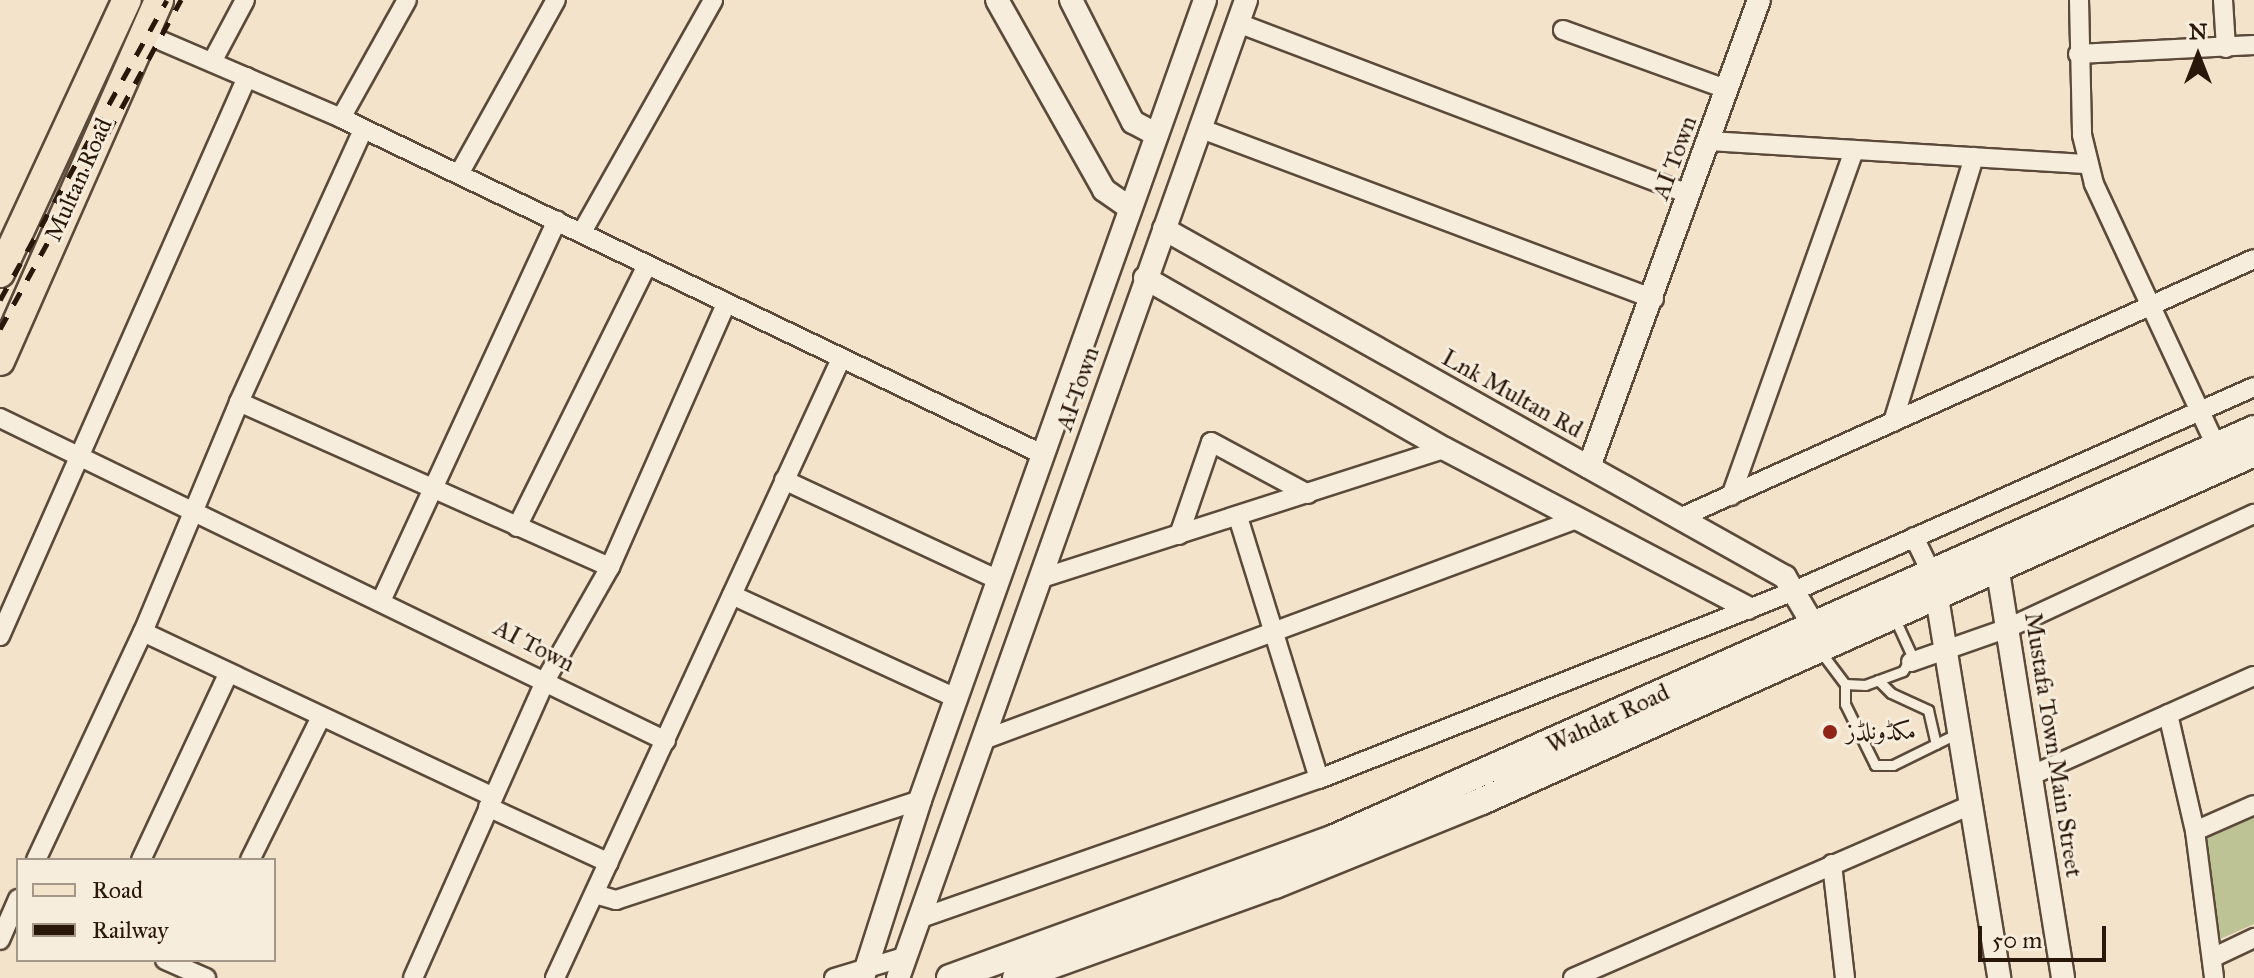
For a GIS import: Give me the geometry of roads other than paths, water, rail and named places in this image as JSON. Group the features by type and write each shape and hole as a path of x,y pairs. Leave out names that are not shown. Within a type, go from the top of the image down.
{"main road":[{"name":"Multan Road","path":"0,273 127,0"},
{"name":"Multan Road","path":"0,361 159,0"},
{"name":"Wahdat Road","path":"1997,557 2254,429"},
{"name":"Wahdat Road","path":"1016,978 1351,855 1935,584 2254,453"},
{"name":"Wahdat Road","path":"950,978 1332,839 1816,637 1892,615 1935,584"}],"street":[{"path":"212,62 245,0"},
{"path":"341,118 407,0"},
{"path":"459,174 556,0"},
{"path":"582,232 713,0"},
{"path":"997,0 1104,190 1130,208"},
{"path":"1071,0 1133,122 1157,135"},
{"path":"865,973 920,800 1205,0"},
{"name":"AI Town","path":"898,978 1246,0"},
{"name":"AI Town","path":"1589,467 1654,299 1759,0"},
{"path":"2079,0 2078,54 2088,164 2216,446"},
{"path":"2223,0 2226,48"},
{"path":"1238,23 1689,194"},
{"path":"1563,30 1726,89"},
{"path":"143,33 341,118 582,232 840,361 1042,454"},
{"path":"2078,54 2254,45"},
{"path":"0,636 247,77"},
{"path":"1199,128 1654,299"},
{"path":"37,858 143,632 239,402 363,130"},
{"path":"1710,141 2088,164"},
{"path":"1731,496 1854,150"},
{"path":"1893,422 1974,157"},
{"path":"382,599 557,220"},
{"name":"Lnk Multan Rd","path":"1164,229 1785,577 1816,637"},
{"path":"1119,239 1154,253"},
{"path":"1682,517 2254,259"},
{"path":"517,527 647,265"},
{"path":"1145,278 1445,449 1748,608"},
{"path":"413,978 545,681 610,567 726,304"},
{"path":"555,978 840,361"},
{"path":"921,918 1319,779 1794,591 2254,387"},
{"path":"239,402 610,567"},
{"name":"AI Town","path":"0,418 382,599 666,741"},
{"path":"1179,535 1211,442 1308,494"},
{"path":"1039,579 1445,449"},
{"path":"784,480 998,580"},
{"path":"1024,506 1060,519"},
{"path":"1911,662 2008,628 2254,514"},
{"path":"1238,517 1319,779"},
{"path":"983,740 1577,519"},
{"path":"1914,537 1935,584 1999,978"},
{"name":"Mustafa Town Main Street","path":"1997,557 2063,978"},
{"path":"732,595 956,698"},
{"path":"143,632 321,717 609,863"},
{"path":"142,858 228,674"},
{"path":"2030,776 2254,676"},
{"path":"2168,714 2195,831 2214,978"},
{"path":"251,858 321,717"},
{"path":"595,894 616,900 920,800"},
{"path":"2195,831 2254,805"},
{"path":"1573,978 1969,806"},
{"path":"1832,864 1845,978"},
{"path":"0,940 16,904"},
{"path":"2212,958 2254,938"},
{"path":"834,978 865,973 907,956"},
{"path":"170,962 197,972"}],"lane":[{"path":"1845,684 1878,680 1903,671 1911,662 1892,615"},
{"path":"1816,637 1845,684 1845,704 1875,765 1893,765 1959,733"},
{"path":"1878,680 1891,693 1928,710 1936,744"}],"railway":[{"path":"0,300 167,0"},
{"path":"0,329 181,0"}],"place":[{"name":"مکڈونلڈز","path":"1830,732"}]}
